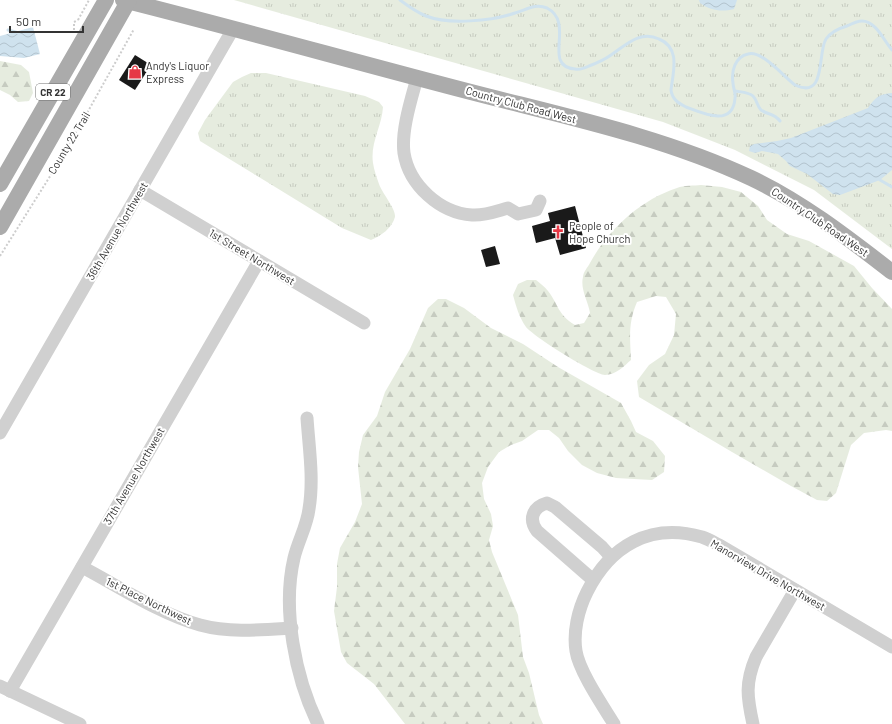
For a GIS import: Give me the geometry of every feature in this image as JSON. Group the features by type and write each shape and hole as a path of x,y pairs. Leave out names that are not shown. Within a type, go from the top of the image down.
{"main road":[{"name":"CR 22","path":"0,184 106,0"},
{"name":"CR 22","path":"0,226 127,0"},
{"name":"Country Club Road West","path":"127,0 687,151 754,179 788,198 860,247 892,272"}],"street":[{"name":"36th Avenue Northwest","path":"0,432 233,29"},
{"path":"417,78 407,121 404,144 406,162 421,188 435,201 457,212 474,215 481,215 508,208 518,214 536,210 540,201"},
{"name":"1st Street Northwest","path":"140,190 364,323"},
{"name":"37th Avenue Northwest","path":"5,688 82,567 259,261"},
{"path":"307,418 311,491 308,515 294,558 292,576 292,628 295,657 301,680 318,724"},
{"path":"593,580 537,531 532,524 532,518 536,510 541,505 547,503 555,507 602,547 611,557"},
{"name":"Manorview Drive Northwest","path":"614,724 582,670 576,652 575,634 578,615 583,600 600,569 611,557 627,545 642,538 661,533 686,534 703,538 721,546 892,647"},
{"name":"1st Place Northwest","path":"82,567 162,609 201,625 245,630 292,628"},
{"path":"753,724 748,701 747,685 751,668 795,590"},
{"path":"5,688 80,724"}],"path":[{"path":"78,20 89,0"},
{"name":"County 22 Trail","path":"0,256 59,162 134,28"}],"green space":[{"path":"234,0 892,0 892,249 814,190 735,150 663,122"},
{"path":"0,61 21,65 29,72 33,93 29,101 18,102 10,95 0,90"},
{"path":"251,73 266,73 365,96 379,102 383,107 381,121 373,148 373,163 379,184 395,214 394,221 386,231 371,240 342,228 200,141 198,133 205,120 233,82"},
{"path":"701,185 722,187 741,192 758,206 767,220 787,234 809,241 854,266 892,309 892,431 886,430 864,433 851,445 836,493 827,501 817,500 791,486 639,397 637,381 649,365 665,354 674,335 676,314 666,297 656,296 637,302 631,324 631,360 616,372 609,375 598,373 564,354 531,332 521,319 513,295 518,284 527,280 536,280 548,291 561,313 569,321 575,325 584,323 590,313 583,290 583,275 606,239 626,218 650,200 663,193 680,187"},
{"path":"438,299 446,299 464,308 491,328 523,344 558,367 621,403 636,432 653,441 665,456 664,472 652,480 616,478 597,473 582,465 568,451 559,438 549,430 538,430 522,441 499,452 488,467 482,483 484,499 491,514 493,526 489,540 492,552 518,615 523,657 529,673 539,715 543,724 405,724 374,684 347,663 341,652 334,611 337,587 337,564 340,548 355,522 362,504 358,467 359,452 363,435 377,416 385,392 410,349 428,308"}],"water":[{"path":"699,0 737,0 734,9 721,11 708,8 700,3"},
{"path":"33,27 40,54 24,58 0,56 0,36"},
{"path":"892,93 892,170 880,180 840,195 833,194 807,174 790,166 778,154 762,151 755,153 749,151 750,146 754,144 791,138 868,108 878,97 884,94"}],"building":[{"name":"Andy's Liquor Express","path":"135,55 151,65 135,90 119,80"},
{"name":"People of Hope Church","path":"575,206 586,248 560,255 555,238 536,243 532,226 550,221 548,213"},
{"path":"495,246 500,264 486,267 481,250"}],"waterway":[{"path":"400,0 415,11 426,16 435,19 458,21 483,20 506,16 538,6 547,8 555,15 559,23 560,60 565,66 575,69 584,68 600,61 639,37 646,36 659,39 666,43 673,54 674,68 671,90 674,98 686,107 708,115 716,116 723,116 729,113 733,107 735,96 733,69 737,61 748,54 760,56 773,65 795,85 805,88 812,86 816,81 819,73 823,46 826,39 833,32 841,28 862,21 867,22 876,28 892,50"},
{"path":"8,30 19,33"},
{"path":"735,91 751,95 761,110 780,121"},
{"path":"880,180 892,187"}],"place":[{"name":"Andy's Liquor Express","path":"135,72"},
{"name":"People of Hope Church","path":"558,232"}]}
